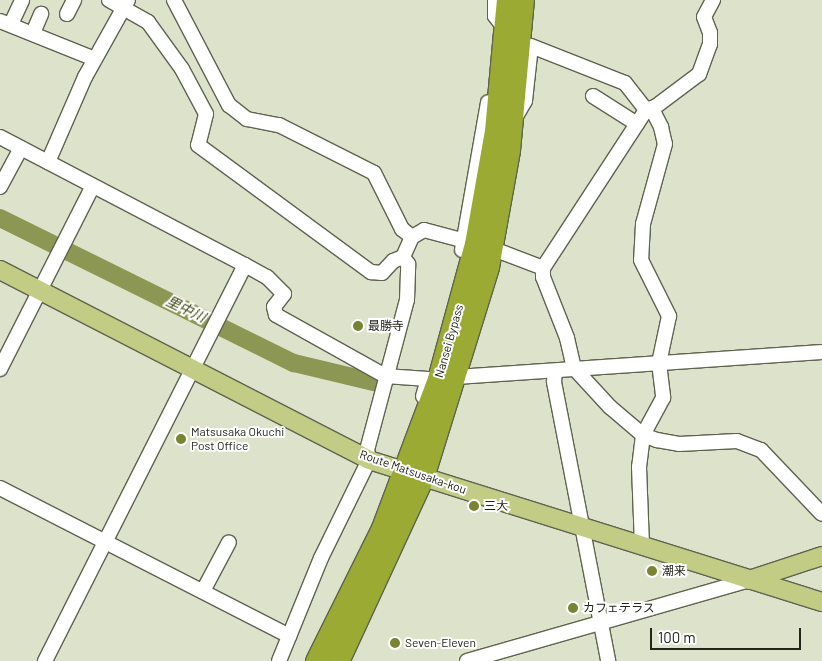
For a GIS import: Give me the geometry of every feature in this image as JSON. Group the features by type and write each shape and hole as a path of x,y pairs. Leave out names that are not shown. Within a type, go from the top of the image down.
{"highway":[{"name":"Nansei Bypass","path":"316,661 382,528 414,474 426,417 512,122 523,0"},
{"name":"Nansei Bypass","path":"338,661 414,474 456,377 488,267 477,244 495,131 502,15"}],"main road":[{"name":"Route Matsusaka-kou","path":"0,270 369,460 822,602"},
{"path":"749,580 822,556"}],"street":[{"path":"22,0 5,23 96,59"},
{"path":"67,14 74,0"},
{"path":"109,0 127,3 148,22 182,69 206,114 198,145 370,272 382,274 393,261 403,257 412,237 424,230 477,244 543,268"},
{"path":"174,0 229,105 247,119 279,126 374,174 402,229 412,237"},
{"path":"496,0 502,15"},
{"path":"713,0 704,17 710,33 710,44 699,74 655,107 646,110 543,268 543,276 567,338 574,368 610,407 643,435 680,444 737,441 761,450 822,514"},
{"path":"48,162 96,59 127,3"},
{"path":"33,33 41,14"},
{"path":"512,122 525,101 531,46 625,83 646,110 654,113 665,144 641,240 641,260 648,279 669,316 659,363 663,398 643,435 639,466 642,545"},
{"path":"593,96 637,124"},
{"path":"0,137 268,277 284,294 274,307 276,315 385,376 428,379"},
{"path":"0,186 21,148"},
{"path":"0,369 93,186"},
{"path":"426,417 418,414 428,379 477,244"},
{"path":"279,661 320,558 369,460 367,450 385,376 407,300 408,264 403,257"},
{"path":"45,661 107,543 245,265"},
{"path":"456,377 822,352"},
{"path":"555,371 554,382 608,661"},
{"path":"0,488 289,636"},
{"path":"203,591 229,542"},
{"path":"467,661 749,580"}],"waterway":[{"name":"里中川","path":"0,218 294,363 378,383"}],"place":[{"name":"最勝寺","path":"358,326"},
{"name":"Matsusaka Okuchi Post Office","path":"181,439"},
{"name":"三大","path":"474,506"},
{"name":"潮来","path":"652,571"},
{"name":"カフェテラス","path":"573,608"},
{"name":"Seven-Eleven","path":"395,643"}]}
